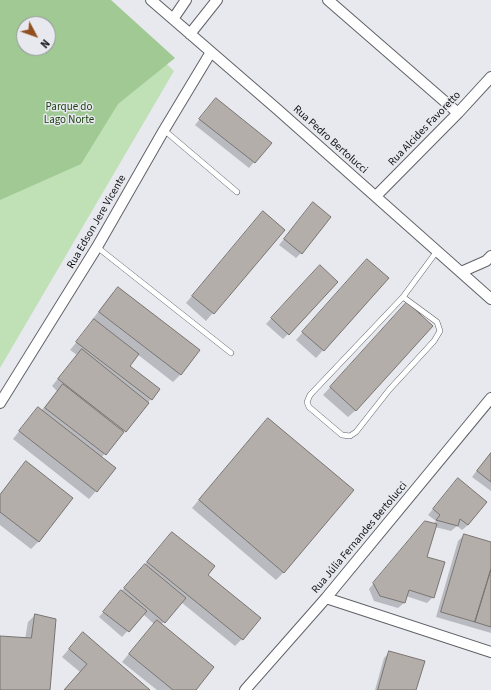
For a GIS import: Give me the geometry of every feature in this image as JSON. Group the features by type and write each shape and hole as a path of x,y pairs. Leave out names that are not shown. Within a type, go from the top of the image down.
{"street":[{"name":"Rua Pedro Bertolucci","path":"151,0 376,196 491,300"},
{"path":"173,19 186,0"},
{"path":"190,34 217,0"},
{"path":"328,0 458,113"},
{"name":"Rua Edson Jere Vicente","path":"0,403 97,247 164,130 212,52"},
{"name":"Rua Alcides Favoretto","path":"376,196 458,113 491,77"},
{"path":"461,272 486,261 491,256"},
{"name":"Rua Júlia Fernandes Bertolucci","path":"245,690 326,598 491,398"},
{"path":"326,598 491,652"}],"lane":[{"path":"164,130 236,192"},
{"path":"97,247 231,353"},
{"path":"403,297 437,322 440,331 434,341 389,390 356,432 350,436 342,435 309,408 307,402 310,395 403,297 437,251"}],"green space":[{"name":"Parque do Lago Norte","path":"0,0 101,0 174,71 0,368"},
{"path":"0,0 111,0 175,58 118,104 81,164 0,200"}],"building":[{"path":"216,98 272,143 255,163 199,119"},
{"path":"313,202 331,217 302,254 284,239"},
{"path":"263,211 285,230 214,314 192,296"},
{"path":"367,259 389,278 324,351 302,332"},
{"path":"320,265 338,282 289,335 271,318"},
{"path":"118,287 200,350 181,375 99,312"},
{"path":"407,302 433,326 356,411 330,387"},
{"path":"94,319 139,354 130,366 160,389 152,400 76,342"},
{"path":"82,349 149,403 126,432 58,379"},
{"path":"63,384 124,432 106,455 45,408"},
{"path":"38,407 116,468 97,492 19,431"},
{"path":"268,418 354,490 284,573 199,500"},
{"path":"491,453 491,482 477,471"},
{"path":"26,461 73,498 39,542 0,512 0,495"},
{"path":"458,478 487,502 468,525 460,519 458,526 436,520 440,515 433,509"},
{"path":"425,521 437,524 427,557 445,562 434,598 409,590 405,603 380,596 373,583"},
{"path":"172,532 215,566 208,575 261,618 243,640 147,562"},
{"path":"464,534 491,542 491,569 475,622 441,612"},
{"path":"145,564 186,598 165,623 124,588"},
{"path":"491,569 491,627 475,622"},
{"path":"121,590 147,611 129,632 103,612"},
{"path":"35,614 56,619 50,690 0,690 0,636 31,638"},
{"path":"157,620 214,667 196,690 173,690 129,654"},
{"path":"83,632 150,690 64,690 87,664 69,649"},
{"path":"389,651 425,661 416,690 378,690"}]}
